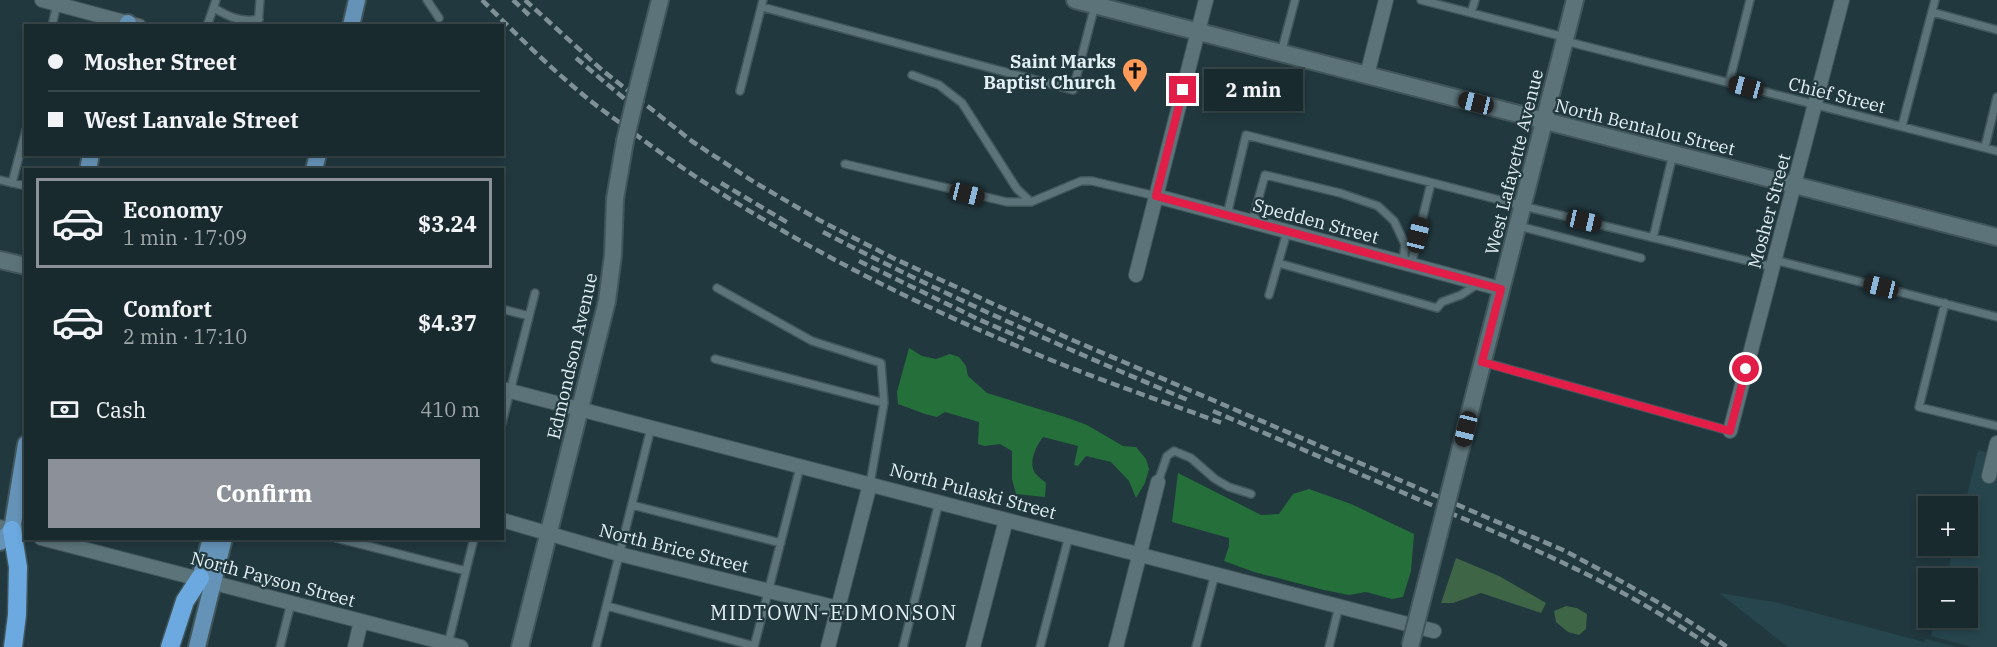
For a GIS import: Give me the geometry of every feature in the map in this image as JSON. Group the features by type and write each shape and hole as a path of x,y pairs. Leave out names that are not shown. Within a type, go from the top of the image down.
{"highway":[{"path":"9,533 18,567 17,615 13,647"},
{"path":"170,647 185,602 207,580"},
{"path":"181,647 207,580"}],"main road":[{"path":"351,24 357,0"},
{"name":"Edmondson Avenue","path":"520,647 607,301 613,255 615,199 625,141 660,0"},
{"name":"North Bentalou Street","path":"1075,0 1095,5 1116,5 1197,32 1997,237"},
{"name":"West Lafayette Avenue","path":"1410,647 1575,0"},
{"path":"0,260 24,266"},
{"path":"9,533 24,454"},
{"path":"197,647 211,540"},
{"path":"207,580 223,540"}],"street":[{"path":"42,0 131,24"},
{"path":"1136,275 1206,0"},
{"path":"1367,75 1386,0"},
{"name":"Mosher Street","path":"1730,431 1842,0"},
{"name":"Spedden Street","path":"1156,196 1501,289"},
{"name":"North Pulaski Street","path":"507,390 1434,631"},
{"path":"1989,476 1996,448"},
{"path":"1116,647 1158,482"},
{"path":"828,647 870,484"},
{"path":"973,647 1006,520"},
{"name":"North Brice Street","path":"504,521 619,554 838,608"},
{"name":"North Payson Street","path":"49,540 361,621 428,643 455,645"},
{"path":"355,647 361,621"},
{"name":"West Lafayette Avenue","path":"1410,647 1415,626"}],"lane":[{"path":"208,24 216,0"},
{"path":"214,8 229,17 259,22 260,0"},
{"path":"427,0 439,18"},
{"path":"1281,53 1295,0"},
{"name":"Chief Street","path":"1421,0 1729,83 1997,151"},
{"path":"1471,13 1474,0"},
{"path":"1729,83 1750,0"},
{"path":"1902,126 1935,0"},
{"path":"740,91 762,3 1073,90 1095,5"},
{"path":"52,24 57,4"},
{"path":"1932,12 1997,30"},
{"path":"912,75 939,86 962,103 1017,189 1031,202"},
{"path":"1985,147 1997,97"},
{"path":"1227,215 1246,135 1653,238 1945,303 1997,317"},
{"path":"12,183 24,138"},
{"path":"1653,238 1673,154"},
{"path":"845,164 1007,202 1031,202 1081,181 1092,181 1156,196"},
{"path":"1252,222 1265,174 1340,193 1378,206 1394,221 1404,244 1407,264"},
{"path":"0,180 24,186"},
{"path":"1407,264 1431,183"},
{"path":"1518,226 1641,258"},
{"path":"1269,295 1287,232"},
{"path":"1278,264 1437,308 1442,302 1461,295 1479,283"},
{"path":"717,288 812,340 881,363 884,403 870,484"},
{"path":"504,410 507,390 535,293"},
{"path":"1945,303 1919,407 1997,426"},
{"path":"504,310 529,316"},
{"path":"715,359 884,403"},
{"path":"1482,362 1730,431"},
{"path":"596,647 651,428"},
{"path":"1158,482 1167,456 1174,451 1191,458 1215,479 1251,494"},
{"path":"607,606 754,646 800,467"},
{"path":"903,647 939,502"},
{"path":"632,505 781,543"},
{"path":"1040,647 1069,536"},
{"path":"344,540 466,571"},
{"path":"455,645 466,571 474,540"},
{"path":"1196,647 1215,574"},
{"path":"280,647 291,603"},
{"path":"1329,647 1339,606"}],"shaded area":[{"path":"1978,450 1997,455 1997,647 1972,647 1931,636 1933,628 1978,628 1978,568 1949,568 1952,556 1978,556 1978,496 1967,496"},
{"path":"1719,593 1774,602 1924,642 1926,639 1957,647 1788,647"}],"green space":[{"path":"909,348 922,356 936,359 950,354 959,357 966,366 968,376 987,393 1065,417 1087,425 1123,446 1136,447 1146,459 1149,469 1145,483 1136,498 1129,481 1111,462 1086,456 1078,466 1074,465 1078,446 1043,437 1032,464 1035,473 1046,483 1045,497 1016,494 1012,479 1012,451 1000,444 984,446 978,444 979,422 945,412 937,417 898,404 897,392"},
{"path":"1178,473 1261,515 1279,514 1293,494 1309,489 1351,504 1414,534 1411,571 1403,597 1392,599 1366,592 1349,595 1324,590 1254,572 1224,561 1229,538 1172,522"},
{"path":"1456,558 1499,576 1546,603 1541,613 1481,593 1453,603 1441,603"},
{"path":"1566,606 1577,608 1587,614 1586,629 1579,635 1568,632 1556,622 1554,611"}],"railway":[{"path":"482,0 594,104 684,169 785,232 838,262 946,315 1056,362 1222,423"},
{"path":"513,0 529,15"},
{"path":"525,0 602,70 693,142 754,182 819,220 893,258 1070,339 1563,550 1647,596 1727,647"},
{"path":"576,58 626,100"},
{"path":"721,183 790,224"},
{"path":"823,232 1004,320 1188,400"},
{"path":"859,261 1024,339"},
{"path":"1213,411 1581,571 1647,607 1711,647"}],"place":[{"name":"Saint Marks Baptist Church","path":"1135,94"}],"district":[{"name":"MIDTOWN-EDMONSON","path":"834,612"}],"route":[{"path":"1183,90 1156,196 1501,289 1482,362 1730,431 1746,369"}]}
